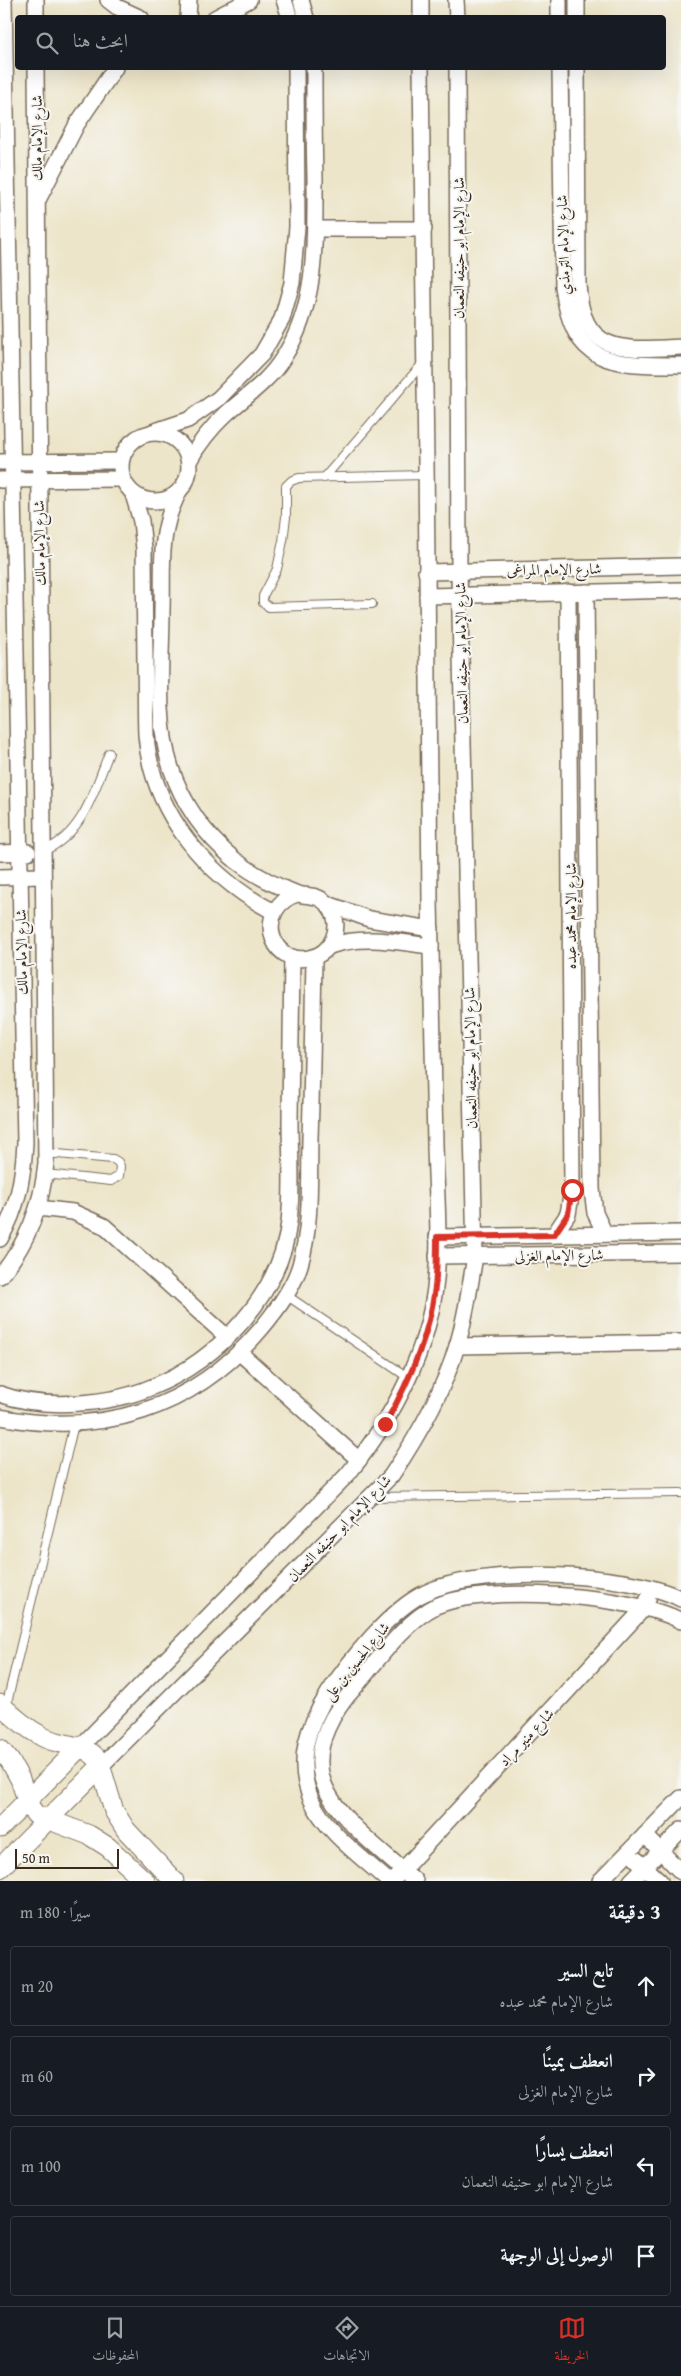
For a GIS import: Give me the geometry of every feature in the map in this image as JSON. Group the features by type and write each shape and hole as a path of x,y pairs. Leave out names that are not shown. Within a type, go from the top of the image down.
{"street":[{"name":"شارع الإمام مالك","path":"0,1239 17,1204 24,1163 19,853 6,480 4,0"},
{"path":"36,0 36,15"},
{"path":"108,0 117,7 134,15"},
{"path":"188,15 189,0"},
{"path":"221,15 249,0"},
{"path":"284,0 289,15"},
{"path":"301,0 305,15"},
{"path":"420,0 421,15"},
{"path":"456,0 457,15"},
{"path":"559,0 559,15"},
{"path":"577,0 577,15"},
{"name":"شارع الإمام مالك","path":"0,1276 20,1249 38,1208 45,1174 46,1153 38,479 36,70"},
{"path":"36,204 76,124 114,70"},
{"path":"274,912 235,889 202,858 174,822 156,780 146,736 144,549 141,521 133,494 122,479 121,461 128,445 143,434 188,420 229,389 262,354 282,319 292,283 297,227 296,70"},
{"path":"314,70 315,228 310,288 305,313 296,337 283,360 247,397 216,424 189,461 187,478 179,491 168,519 163,548 161,698 165,746 171,768 191,810 220,846 256,874 297,894 314,895 328,904 369,919 431,929"},
{"name":"شارع الإمام ابو حنيفه النعمان","path":"0,1828 323,1500 359,1460 385,1424 409,1378 429,1318 435,1287 437,1237 431,946 421,70"},
{"name":"شارع الإمام ابو حنيفه النعمان","path":"0,1868 391,1476 410,1448 437,1398 457,1346 475,1256 459,571 457,70"},
{"name":"شارع الإمام الترمذي","path":"560,70 563,287 571,323 582,342 592,353 611,362 634,365 681,365"},
{"name":"شارع الإمام الترمذي","path":"577,70 578,284 579,300 584,320 593,333 609,344 629,349 681,347"},
{"path":"315,228 424,229"},
{"path":"152,432 161,433 176,440 182,446 189,461"},
{"path":"6,462 121,461"},
{"path":"6,480 122,479"},
{"path":"133,494 148,501 157,501 172,496 179,491"},
{"name":"شارع الإمام المراغى","path":"426,572 681,566"},
{"name":"شارع الإمام المراغى","path":"427,596 681,590"},
{"name":"شارع الإمام محمد عبده","path":"554,1235 568,1214 572,1190 568,592"},
{"name":"شارع الإمام محمد عبده","path":"586,592 592,1189 595,1213 605,1234"},
{"path":"0,853 42,852"},
{"path":"570,868 589,867"},
{"path":"0,877 42,876"},
{"path":"297,894 284,900 274,912 271,929 273,938 284,952 292,957 299,959 314,957 330,946 349,940 371,939 431,946"},
{"path":"328,904 333,912 336,929 330,946"},
{"path":"0,1394 40,1403 84,1402 136,1394 169,1381 200,1360 243,1321 268,1285 278,1265 288,1229 292,957"},
{"path":"0,1417 43,1424 74,1424 109,1420 140,1413 172,1400 211,1376 240,1353 286,1295 299,1268 309,1222 314,957"},
{"path":"38,1208 73,1212 104,1226 226,1337"},
{"name":"شارع الإمام الغزلى","path":"437,1237 681,1233"},
{"name":"شارع الإمام الغزلى","path":"437,1256 681,1253"},
{"path":"457,1346 681,1342"},
{"path":"240,1353 359,1460"},
{"name":"شارع الحسين بن على","path":"388,1881 328,1825 311,1799 303,1766 304,1746 309,1728 317,1711 335,1682 376,1632 424,1593 454,1582 497,1577 553,1576 606,1580 651,1588 681,1599"},
{"path":"603,1598 606,1580"},
{"name":"شارع منير مراد","path":"392,1881 645,1607 651,1588"},
{"name":"شارع الحسين بن على","path":"415,1881 343,1815 322,1779 320,1749 325,1733 350,1693 415,1621 435,1607 460,1598 507,1595 603,1598 645,1607 681,1622"},
{"path":"3,1706 19,1722 45,1738 80,1747 94,1755 100,1767 114,1811 126,1830 174,1881"},
{"path":"317,1711 333,1719"},
{"path":"0,1749 20,1780 32,1811 47,1820 69,1826 89,1835 108,1847 144,1881"},
{"path":"600,1881 681,1798"},
{"path":"631,1881 681,1830"},
{"path":"645,1835 681,1872"},
{"path":"629,1852 660,1881"}],"lane":[{"path":"324,478 425,361"},
{"path":"372,604 269,606 263,603 263,596 277,570 283,541 286,518 286,486 291,481 299,478 425,475"},
{"path":"42,852 58,845 72,834 92,798 109,753"},
{"path":"45,1174 111,1181 119,1176 121,1171 118,1162 114,1159 46,1153"},
{"path":"286,1295 409,1378"},
{"path":"3,1706 74,1424"},
{"path":"372,1497 681,1492"}],"route":[{"path":"385,1424 409,1378 429,1318 435,1287 437,1237 554,1235 568,1214 572,1202 572,1190"}]}
